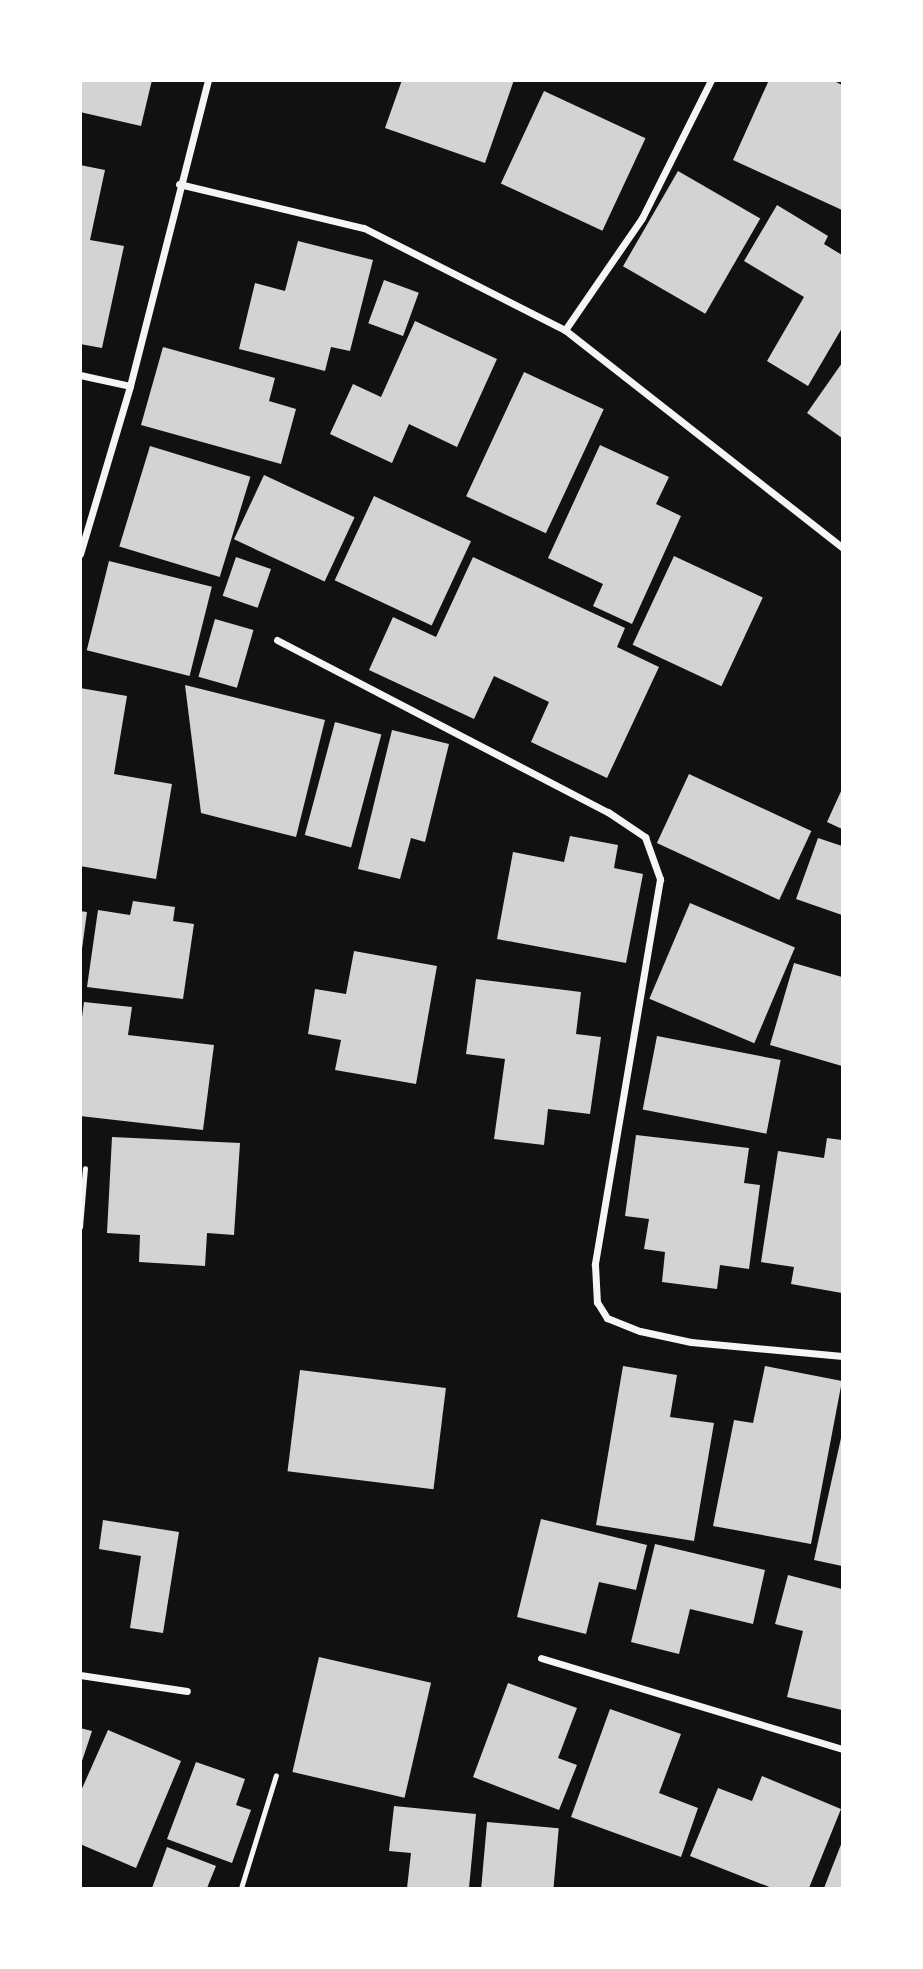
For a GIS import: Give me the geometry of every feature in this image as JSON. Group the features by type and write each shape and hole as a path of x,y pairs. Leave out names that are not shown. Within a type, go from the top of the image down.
{"street":[{"path":"80,554 130,386 208,80"},
{"path":"565,330 642,218 711,80"},
{"path":"180,184 364,228 565,330 842,547"},
{"path":"80,375 130,386"},
{"path":"276,640 607,812 645,837 660,879 595,1265 597,1302 607,1318 640,1331 691,1342 842,1356"},
{"path":"541,1658 842,1749"},
{"path":"80,1675 187,1691"}],"lane":[{"path":"80,1227 85,1168"},
{"path":"242,1888 276,1775"}],"building":[{"path":"80,80 152,80 141,126 80,112"},
{"path":"402,80 514,80 485,163 385,128"},
{"path":"769,80 832,80 842,85 842,210 733,160"},
{"path":"544,91 646,138 602,231 501,183"},
{"path":"80,165 105,170 90,240 124,246 102,348 80,344"},
{"path":"678,171 760,218 705,314 623,266"},
{"path":"777,205 828,236 824,244 842,255 842,328 808,386 767,361 804,297 744,261"},
{"path":"298,241 373,260 350,351 331,347 325,371 239,349 255,283 285,291"},
{"path":"384,280 419,293 403,336 368,323"},
{"path":"415,321 497,359 457,447 409,424 392,463 330,434 353,384 381,397"},
{"path":"163,347 275,378 269,401 296,409 281,464 141,425"},
{"path":"842,363 842,438 807,413"},
{"path":"524,372 604,409 546,533 466,496"},
{"path":"600,445 669,477 656,504 681,516 632,624 593,606 603,584 548,558"},
{"path":"150,446 250,477 220,577 119,546"},
{"path":"264,475 355,517 325,582 234,539"},
{"path":"374,496 471,541 432,626 335,580"},
{"path":"674,556 763,597 721,686 633,645"},
{"path":"236,557 271,569 258,608 223,596"},
{"path":"473,557 625,628 617,647 659,667 607,778 531,742 549,702 494,676 474,719 369,670 393,617 436,637"},
{"path":"109,561 212,587 190,676 87,650"},
{"path":"215,619 253,630 237,688 198,677"},
{"path":"185,685 325,720 296,837 201,813"},
{"path":"80,688 127,696 114,774 172,784 156,879 80,866"},
{"path":"335,722 381,734 351,847 305,835"},
{"path":"392,730 449,744 425,842 411,838 400,879 358,869"},
{"path":"689,774 811,831 779,900 657,843"},
{"path":"842,789 842,829 827,822"},
{"path":"570,836 618,845 614,868 643,874 626,963 497,939 513,852 564,862"},
{"path":"818,838 842,846 842,915 796,899"},
{"path":"133,901 175,907 173,921 194,924 183,999 87,987 98,910 130,915"},
{"path":"690,903 795,948 754,1043 649,999"},
{"path":"80,911 87,912 82,949 80,949"},
{"path":"354,951 437,966 416,1084 335,1070 341,1040 308,1034 315,989 346,994"},
{"path":"794,963 842,977 842,1066 770,1045"},
{"path":"476,979 581,992 576,1034 601,1037 590,1114 548,1109 544,1145 494,1139 505,1059 466,1054"},
{"path":"84,1002 132,1007 128,1035 214,1045 203,1130 80,1116 80,1032"},
{"path":"657,1036 781,1060 766,1134 643,1110"},
{"path":"636,1135 749,1148 744,1183 760,1185 749,1269 720,1265 717,1289 662,1282 665,1252 644,1249 649,1219 625,1216"},
{"path":"112,1137 240,1143 234,1235 207,1233 205,1266 139,1262 140,1235 107,1233"},
{"path":"827,1138 842,1140 842,1293 791,1284 794,1267 761,1262 778,1151 824,1158"},
{"path":"623,1366 677,1375 670,1417 714,1423 694,1541 596,1525"},
{"path":"765,1366 842,1381 811,1544 713,1526 734,1420 753,1423"},
{"path":"300,1370 446,1388 433,1489 288,1471"},
{"path":"842,1438 842,1566 814,1560"},
{"path":"541,1519 647,1545 636,1590 599,1582 586,1634 517,1617"},
{"path":"103,1520 179,1532 163,1633 130,1628 141,1556 99,1549"},
{"path":"655,1544 765,1570 753,1624 690,1609 679,1654 631,1642"},
{"path":"788,1575 842,1589 842,1710 787,1697 803,1631 775,1624"},
{"path":"319,1657 431,1683 405,1798 292,1772"},
{"path":"508,1683 577,1708 558,1758 577,1765 559,1810 473,1777"},
{"path":"610,1709 681,1734 659,1793 698,1808 681,1857 571,1817"},
{"path":"80,1728 92,1731 81,1764 80,1764"},
{"path":"108,1730 181,1761 136,1868 80,1844 80,1793"},
{"path":"196,1762 245,1779 236,1805 251,1810 232,1863 167,1839"},
{"path":"762,1776 841,1809 809,1888 772,1888 690,1856 718,1788 752,1801"},
{"path":"394,1806 476,1814 469,1888 407,1888 411,1853 389,1851"},
{"path":"487,1822 559,1828 554,1888 481,1888"},
{"path":"842,1842 842,1888 824,1888"},
{"path":"167,1847 216,1866 207,1888 152,1888"}]}
